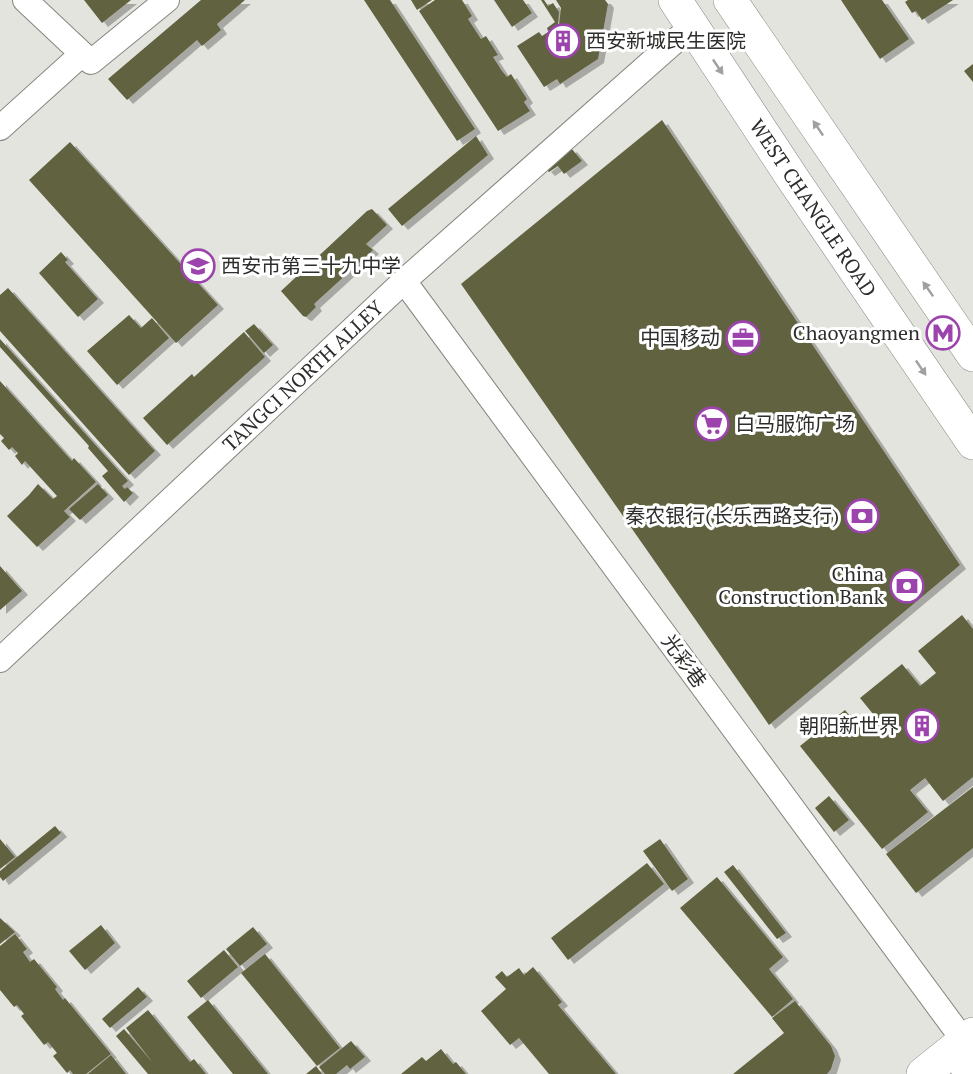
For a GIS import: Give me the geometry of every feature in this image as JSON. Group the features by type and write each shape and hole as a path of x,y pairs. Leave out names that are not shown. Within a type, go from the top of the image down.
{"main road":[{"path":"730,0 973,355"},
{"name":"WEST CHANGLE ROAD","path":"683,13 973,443"},
{"path":"923,1074 970,1048"},
{"path":"968,1074 970,1048"}],"street":[{"path":"25,0 91,62 167,0"},
{"name":"TANGCI NORTH ALLEY","path":"0,660 404,281 683,13"},
{"path":"0,128 82,54"},
{"name":"光彩巷","path":"404,281 970,1048"}],"building":[{"path":"84,0 131,0 102,23"},
{"path":"201,0 245,0 217,24 221,30 202,46 197,40 127,100 108,79"},
{"path":"364,0 390,0 475,129 457,141"},
{"path":"411,0 432,0 417,10"},
{"path":"435,0 462,0 472,16 468,19 481,39 486,36 498,55 493,57 507,77 511,74 527,99 524,102 530,111 498,131 419,11"},
{"path":"494,0 523,0 532,13 512,27"},
{"path":"541,0 544,0 548,6 553,3 559,12 558,25 548,31 547,28 555,22"},
{"name":"西安新城民生医院","path":"556,0 605,0 608,4 598,59 560,84 557,79 544,87 517,46 539,32 542,36 559,25 561,8"},
{"path":"841,0 882,0 909,39 880,59"},
{"path":"908,0 953,0 922,20 916,11 912,13 905,2"},
{"path":"973,64 973,82 964,71"},
{"name":"白马服饰广场","path":"662,120 960,565 769,725 461,284"},
{"path":"476,136 488,155 402,226 388,209"},
{"path":"70,142 218,305 176,343 29,180"},
{"path":"571,148 582,161 564,174 558,166 549,172 545,168"},
{"path":"372,209 387,225 366,244 373,250 314,304 316,307 306,317 303,316 281,291 367,211"},
{"path":"61,252 68,260 65,262 98,299 78,317 39,273"},
{"path":"8,288 155,451 129,475 0,331 0,295"},
{"path":"129,315 141,328 152,318 169,338 117,385 87,351"},
{"path":"254,324 273,345 264,353 245,331"},
{"path":"244,332 265,357 167,445 143,418 192,374 194,377"},
{"path":"0,339 128,481 122,486 125,489 127,487 133,493 124,502 102,476 108,471 88,448 89,446 0,347"},
{"path":"0,381 72,461 74,458 96,482 64,511 70,517 37,547 7,516 38,484 53,499 57,496 25,461 22,465 15,456 18,453 12,447 9,450 1,441 4,438 0,434"},
{"path":"98,484 108,495 80,520 69,509"},
{"path":"0,566 22,591 0,610"},
{"name":"朝阳新世界","path":"962,615 973,629 973,777 943,801 925,778 910,790 928,812 882,849 800,746 845,710 863,732 878,720 860,698 902,664 920,686 936,673 918,651"},
{"path":"973,787 973,848 916,893 886,854"},
{"path":"829,796 849,820 834,832 815,808"},
{"path":"55,826 61,833 3,881 0,871"},
{"path":"0,839 15,857 0,869"},
{"path":"660,839 688,879 672,891 643,851"},
{"path":"647,863 664,884 568,960 551,938"},
{"path":"733,865 786,933 777,939 724,872"},
{"path":"717,877 783,957 769,969 793,999 772,1017 680,908"},
{"path":"0,918 15,932 0,944"},
{"path":"101,925 115,943 85,970 69,951"},
{"path":"253,927 267,944 240,966 226,949"},
{"path":"15,934 27,949 23,952 30,962 34,959 57,987 55,989 63,1000 65,998 111,1054 86,1074 73,1074 70,1070 67,1073 53,1056 57,1053 48,1042 44,1045 21,1016 24,1014 17,1005 14,1007 0,990 0,946"},
{"path":"224,950 238,967 201,998 187,981"},
{"path":"265,954 340,1048 317,1066 241,973"},
{"path":"533,967 562,1002 558,1005 616,1074 549,1074 519,1038 510,1045 481,1011 506,989 495,977 502,971 507,977 519,968 524,975"},
{"path":"138,987 147,997 110,1028 102,1019"},
{"path":"208,1000 268,1074 233,1074 187,1017"},
{"path":"795,1001 831,1046 835,1056 827,1074 733,1074 784,1033 772,1018"},
{"path":"148,1010 190,1062 194,1059 206,1074 148,1074 116,1036 124,1029 153,1063 126,1028"},
{"path":"351,1041 365,1057 350,1069 347,1065 336,1074 325,1074 319,1067"},
{"path":"441,1049 453,1064 456,1062 466,1074 401,1074 422,1057 426,1061"},
{"path":"111,1055 126,1074 88,1074"},
{"path":"316,1066 322,1074 306,1074"}],"place":[{"name":"西安新城民生医院","path":"563,41"},
{"name":"西安市第三十九中学","path":"198,266"},
{"name":"Chaoyangmen","path":"943,333"},
{"name":"中国移动","path":"743,338"},
{"name":"白马服饰广场","path":"712,424"},
{"name":"秦农银行(长乐西路支行)","path":"862,516"},
{"name":"China Construction Bank","path":"907,586"},
{"name":"朝阳新世界","path":"922,726"}]}
